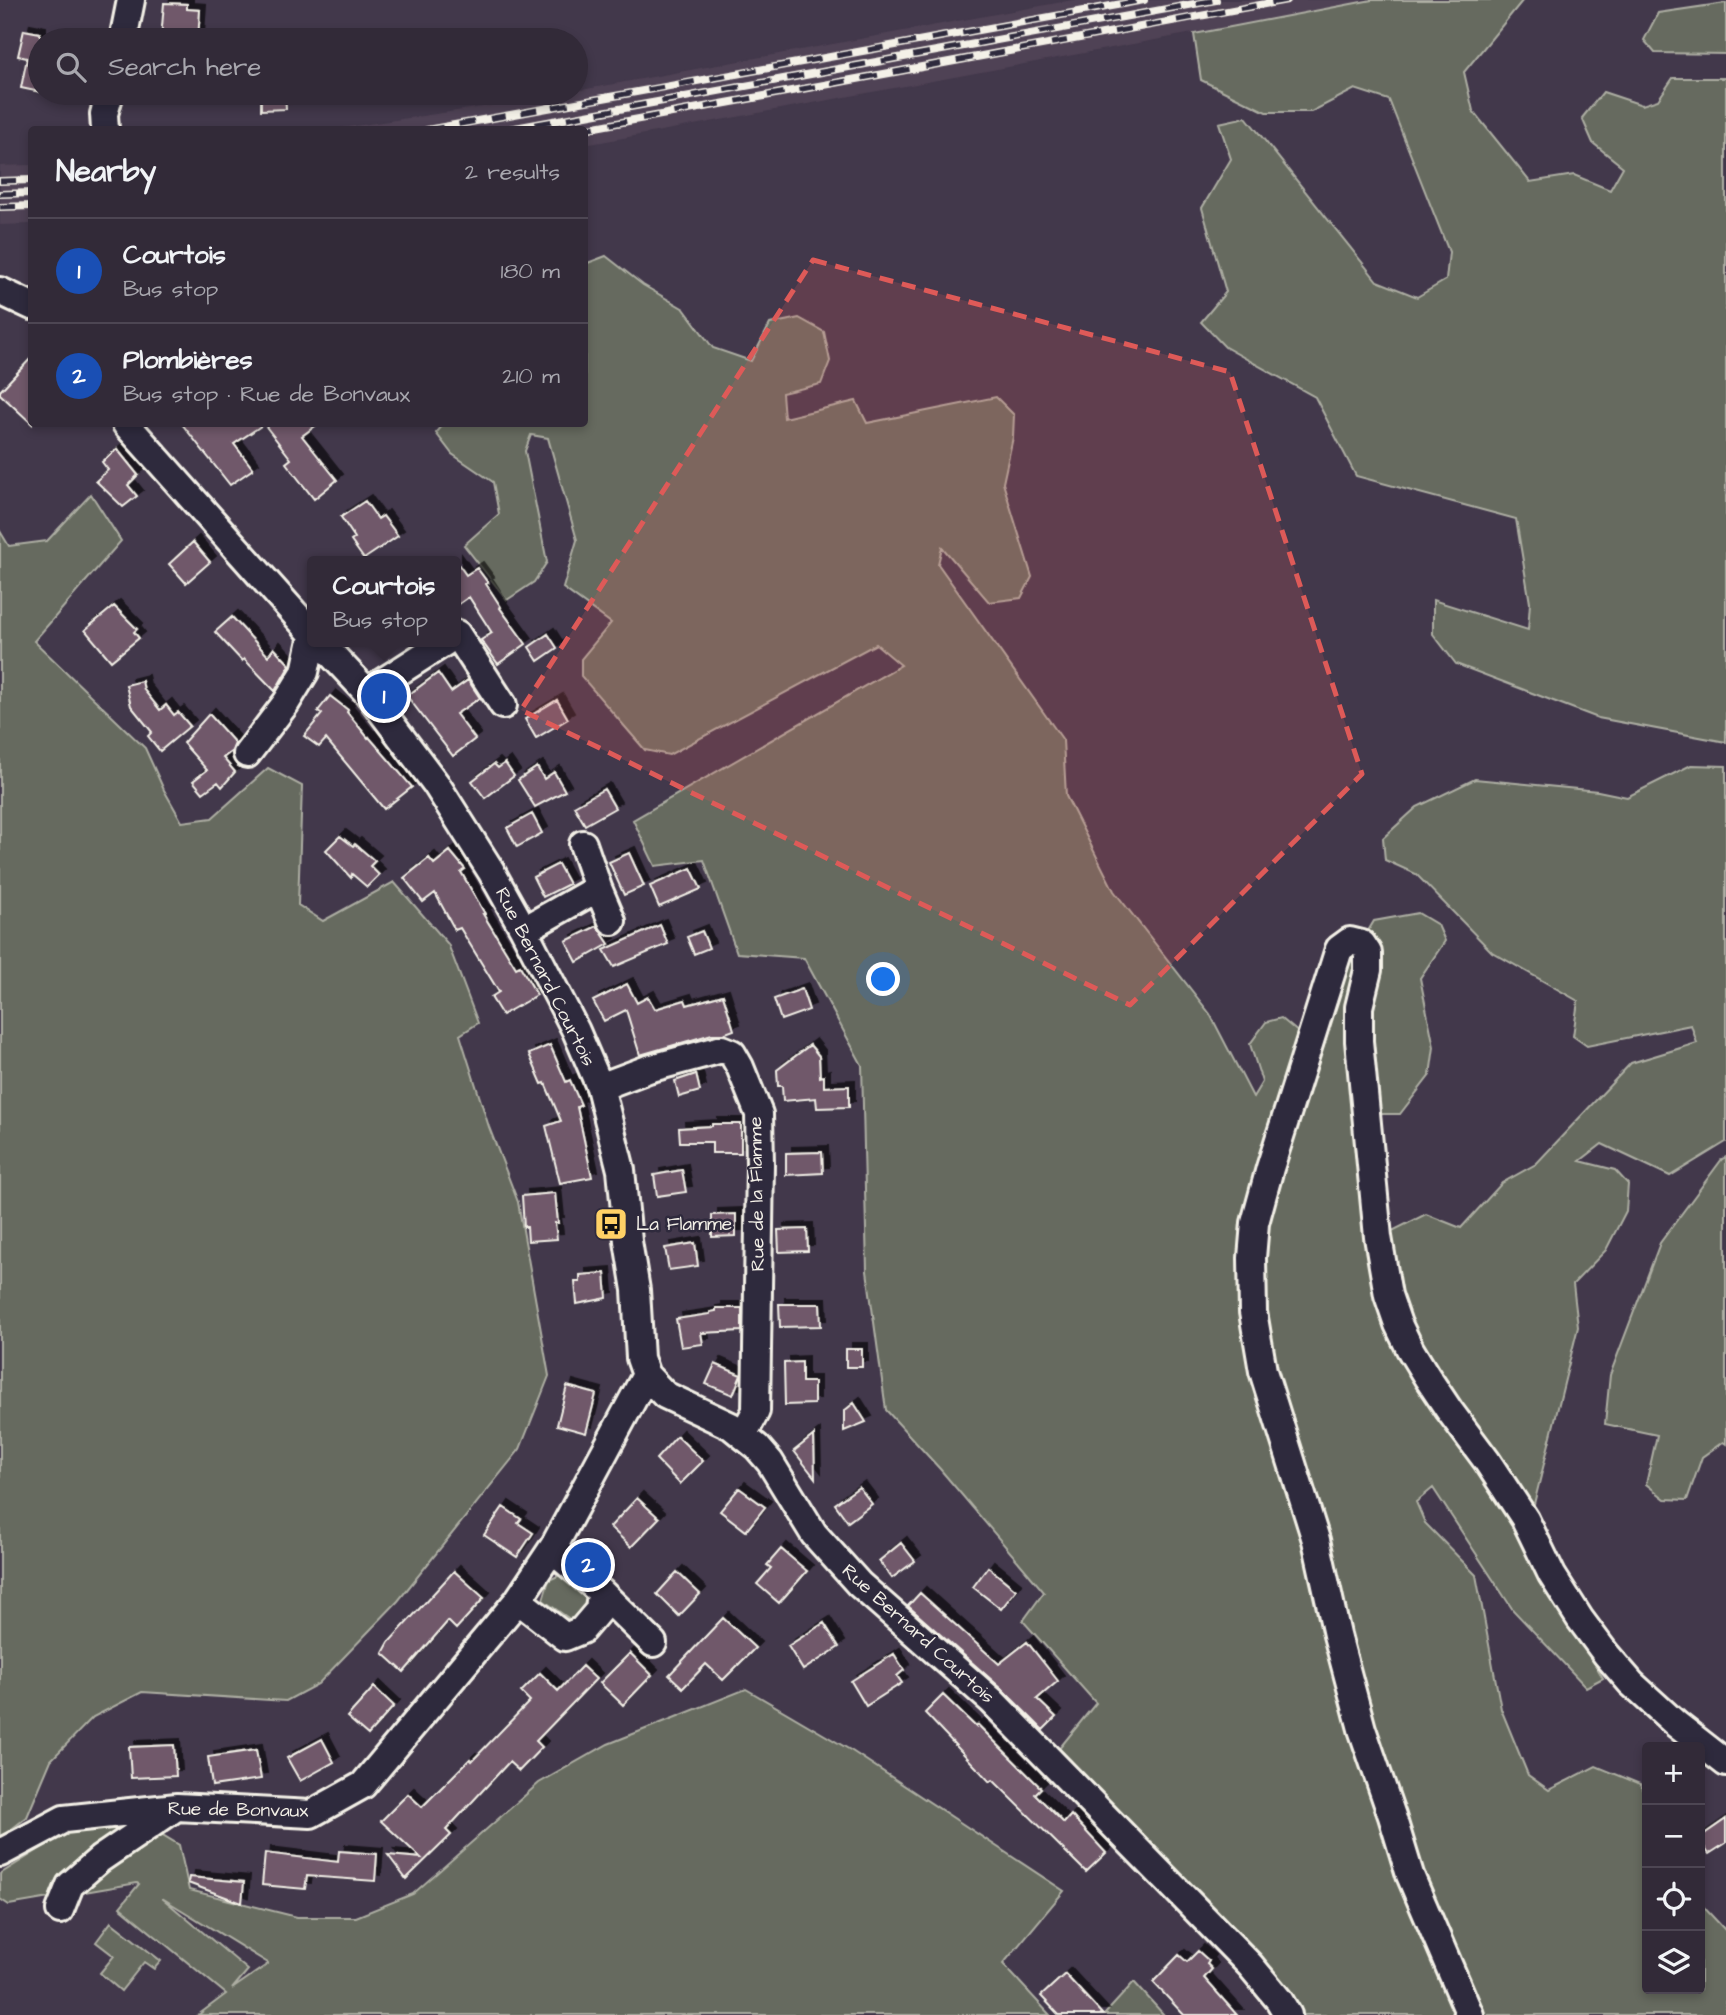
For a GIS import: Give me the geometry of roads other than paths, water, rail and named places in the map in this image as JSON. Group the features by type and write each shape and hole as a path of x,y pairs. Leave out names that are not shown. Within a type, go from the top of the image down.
{"street":[{"path":"125,28 131,0"},
{"path":"105,126 107,105"},
{"path":"0,291 28,304"},
{"path":"129,427 307,628"},
{"path":"461,642 503,705"},
{"path":"247,754 305,672 310,647"},
{"name":"Rue Bernard Courtois","path":"325,647 367,692 436,784 491,871 576,1031 600,1087 621,1171 636,1290 640,1358 646,1375 665,1395 732,1426 743,1435 770,1462 814,1534 850,1575 992,1701 1250,1965 1288,2015"},
{"path":"367,692 437,647"},
{"path":"583,844 612,921"},
{"path":"524,930 598,888"},
{"path":"1470,2015 1409,1875 1362,1729 1316,1540 1262,1371 1253,1312 1252,1258 1255,1223 1339,949 1350,940 1362,944 1368,953 1368,970 1359,1007 1359,1041 1378,1237 1388,1295 1398,1324 1427,1377 1525,1519 1552,1575 1599,1646 1631,1684 1726,1763"},
{"name":"Rue de la Flamme","path":"600,1087 648,1069 722,1049 732,1053 740,1067 759,1114 760,1164 757,1398 756,1411 743,1435"},
{"name":"Rue de Bonvaux","path":"0,1853 64,1819 177,1807 311,1814 363,1785 518,1600 554,1546 646,1375"},
{"path":"554,1546 565,1561 653,1643"},
{"path":"518,1600 565,1637 582,1630 599,1610 601,1592"},
{"path":"60,1910 70,1885 100,1859 177,1807"}],"railway":[{"path":"588,101 1144,0"},
{"path":"526,126 1216,0"},
{"path":"588,128 1287,0"},
{"path":"449,126 565,105"},
{"path":"0,181 28,180"},
{"path":"0,194 28,193"},
{"path":"0,207 28,206"}],"place":[{"name":"Courtois","path":"384,696"},
{"name":"La Flamme","path":"611,1224"},
{"name":"Plombières","path":"588,1565"}]}
